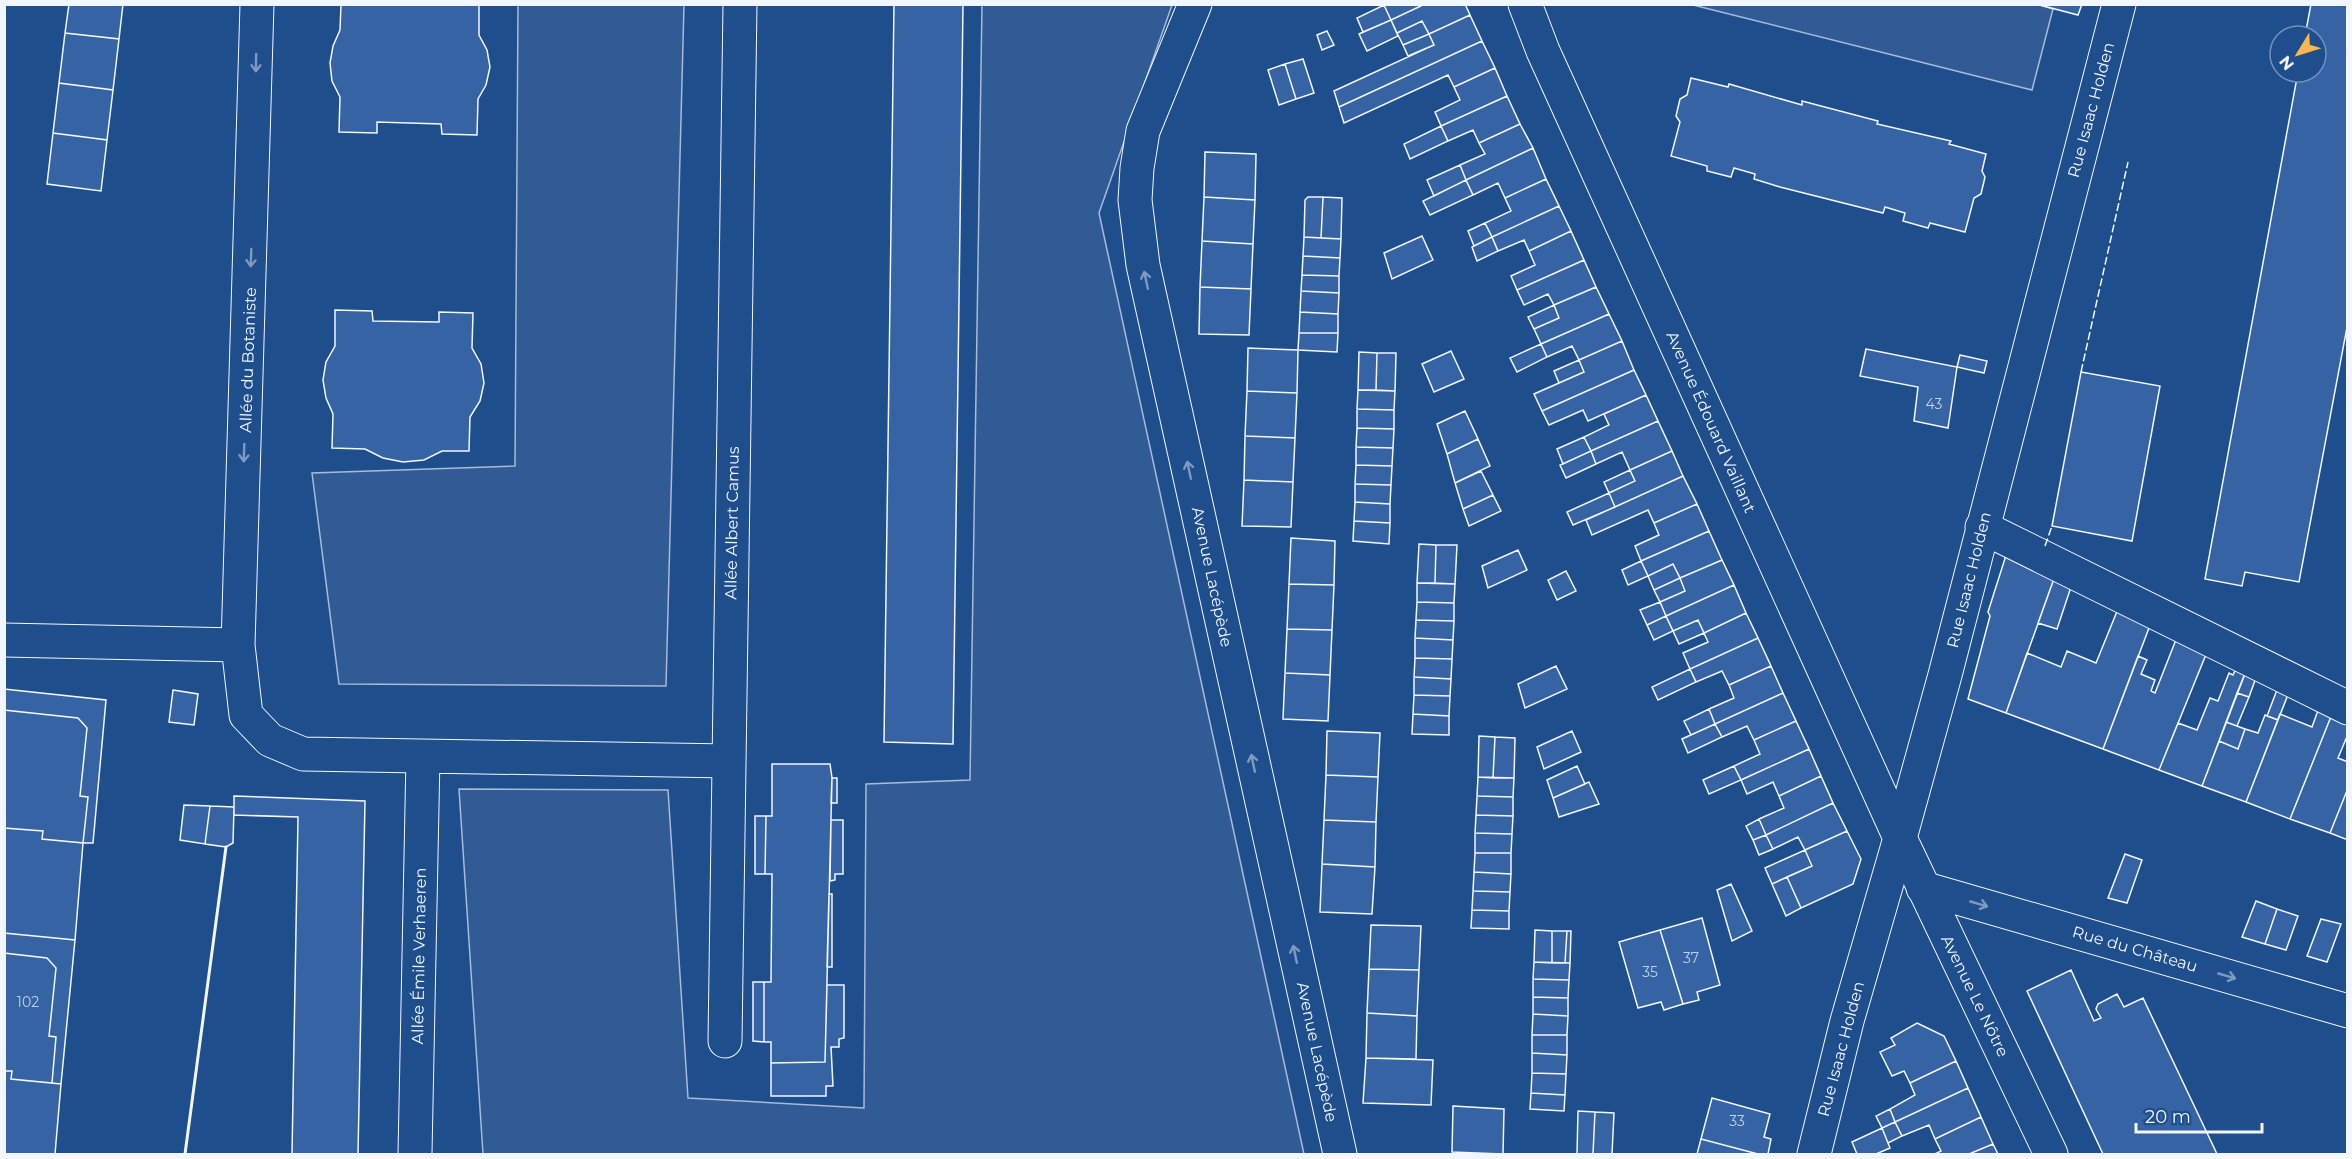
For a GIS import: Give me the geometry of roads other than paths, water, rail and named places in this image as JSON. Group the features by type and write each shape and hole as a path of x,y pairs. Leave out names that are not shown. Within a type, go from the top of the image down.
{"street":[{"name":"Allée du Botaniste","path":"257,4 238,645 246,715 270,740 303,754 423,757"},
{"name":"Allée Albert Camus","path":"725,1041 740,4"},
{"name":"Avenue Lacépède","path":"1194,4 1143,131 1135,200 1138,232 1151,300 1340,1155"},
{"name":"Avenue Édouard Vaillant","path":"1525,4 1548,62 1900,838"},
{"name":"Rue Isaac Holden","path":"1814,1155 1847,1021 1945,675 2119,4"},
{"path":"1982,527 2348,708"},
{"path":"4,640 238,645"},
{"path":"423,757 729,761"},
{"name":"Allée Émile Verhaeren","path":"415,1155 423,757"},
{"name":"Avenue Le Nôtre","path":"1900,838 2051,1155"},
{"name":"Rue du Château","path":"1923,888 2348,1011"}]}
